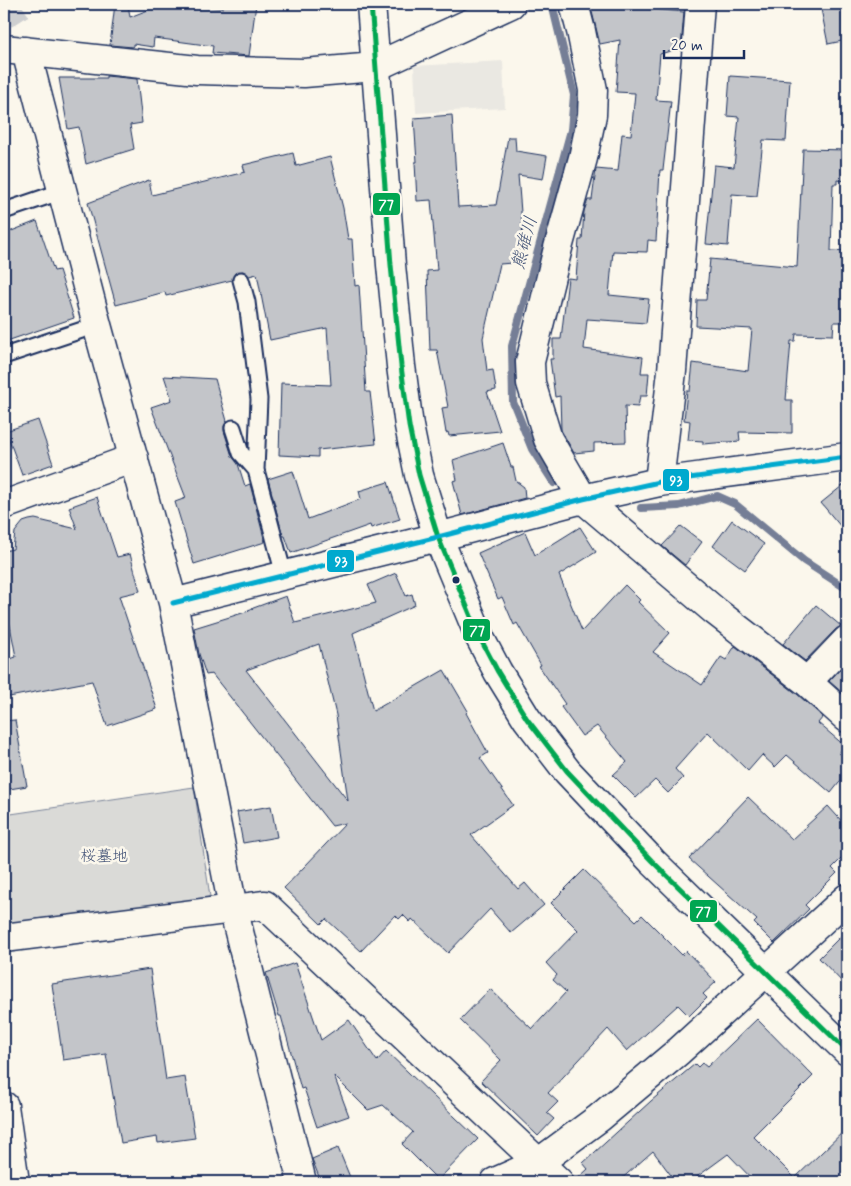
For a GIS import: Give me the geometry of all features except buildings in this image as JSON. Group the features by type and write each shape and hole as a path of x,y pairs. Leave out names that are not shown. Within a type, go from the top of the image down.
{"street":[{"path":"371,4 400,366 409,426 419,475 438,537 480,638 498,672 533,727 566,771 652,861 847,1051"},
{"path":"302,1182 233,908 173,603 97,326 63,191 15,50 197,70 304,73 375,67 511,4"},
{"path":"574,4 593,90 592,115 583,158 555,257 530,362 531,383 548,438 583,499 715,611 807,682 847,718"},
{"path":"659,482 672,371 700,4"},
{"path":"173,603 583,499 659,482 847,457"},
{"path":"4,505 134,458"},
{"path":"807,682 847,640"},
{"path":"496,1182 538,1163 599,1118 678,1051 847,898"},
{"path":"4,938 265,905 560,1182"},
{"path":"4,1106 7,1155 15,1182"}],"lane":[{"path":"4,211 63,191"},
{"path":"241,280 247,302 259,400 256,470 284,576"},
{"path":"4,356 97,326"},
{"path":"233,428 241,453 256,470"}],"shaded area":[{"path":"503,61 505,108 416,113 414,66"}],"green space":[{"name":"桜墓地","path":"194,787 210,897 4,927 4,815"}],"waterway":[{"name":"熊碓川","path":"552,4 574,95 571,130 512,346 513,402 532,449 554,483"},
{"name":"熊碓川","path":"641,508 679,506 717,496 735,504 804,561 847,589"}],"tunnel":[{"path":"4,15 21,4"}],"transit line":[{"name":"77","path":"371,4 391,265 409,426 419,475 438,537 480,638 527,719 567,771 652,861 847,1051"},
{"name":"93","path":"173,603 583,499 659,482 847,457"}]}
